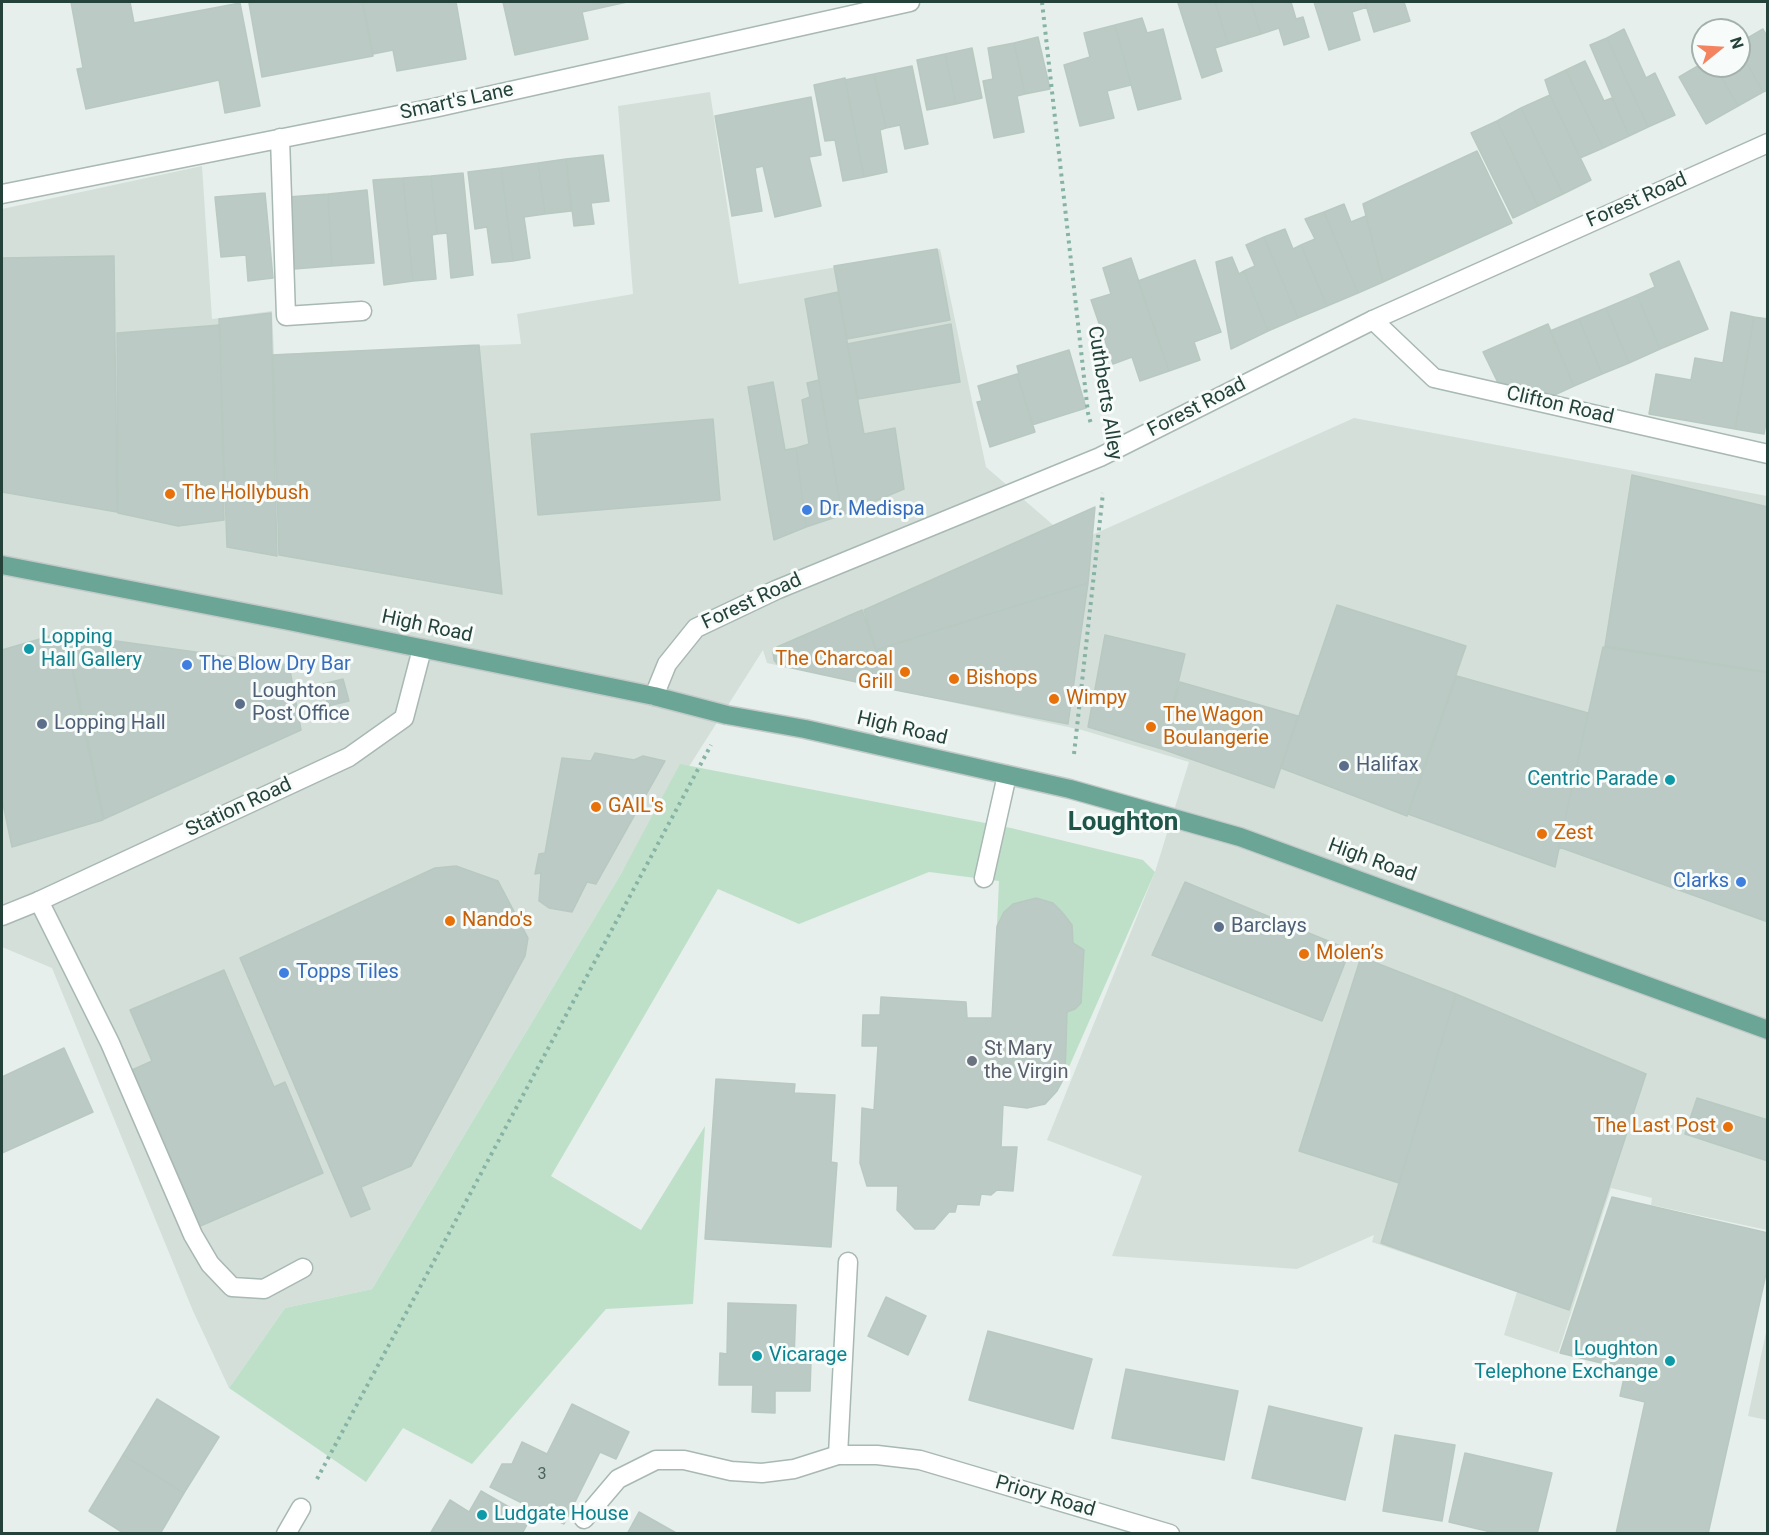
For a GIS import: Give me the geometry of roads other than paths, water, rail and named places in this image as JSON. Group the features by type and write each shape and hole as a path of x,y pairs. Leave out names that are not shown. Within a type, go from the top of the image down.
{"main road":[{"name":"High Road","path":"2,565 654,696 728,715 804,729 1070,789 1240,837 1767,1030"}],"street":[{"name":"Smart's Lane","path":"2,194 434,108 860,7 910,2"},
{"path":"280,138 286,315 362,311"},
{"name":"Forest Road","path":"654,696 667,664 696,628 776,590 1101,457 1373,320 1767,143"},
{"name":"Clifton Road","path":"1373,320 1434,378 1767,454"},
{"name":"Station Road","path":"2,916 349,757 404,718 422,649"},
{"path":"984,878 1006,775"},
{"path":"39,901 110,1043 193,1235 210,1264 232,1287 264,1289 303,1268"},
{"path":"838,1455 848,1262"},
{"name":"Priory Road","path":"584,1519 618,1479 656,1460 684,1460 731,1471 762,1473 794,1469 838,1455 877,1455 920,1460 1170,1533"},
{"path":"286,1533 301,1508"}],"place":[{"name":"The Hollybush","path":"170,494"},
{"name":"Dr. Medispa","path":"807,510"},
{"name":"Lopping Hall Gallery","path":"29,649"},
{"name":"The Blow Dry Bar","path":"187,665"},
{"name":"The Charcoal Grill","path":"905,672"},
{"name":"Bishops","path":"954,679"},
{"name":"Wimpy","path":"1054,699"},
{"name":"Loughton Post Office","path":"240,704"},
{"name":"Lopping Hall","path":"42,724"},
{"name":"The Wagon Boulangerie","path":"1151,727"},
{"name":"Halifax","path":"1344,766"},
{"name":"Centric Parade","path":"1670,780"},
{"name":"GAIL's","path":"596,807"},
{"name":"Zest","path":"1542,834"},
{"name":"Clarks","path":"1741,882"},
{"name":"Nando's","path":"450,921"},
{"name":"Barclays","path":"1219,927"},
{"name":"Molen’s","path":"1304,954"},
{"name":"Topps Tiles","path":"284,973"},
{"name":"St Mary the Virgin","path":"972,1061"},
{"name":"The Last Post","path":"1728,1127"},
{"name":"Vicarage","path":"757,1356"},
{"name":"Loughton Telephone Exchange","path":"1670,1361"},
{"name":"Ludgate House","path":"482,1515"}],"district":[{"name":"Loughton","path":"1123,823"}]}
